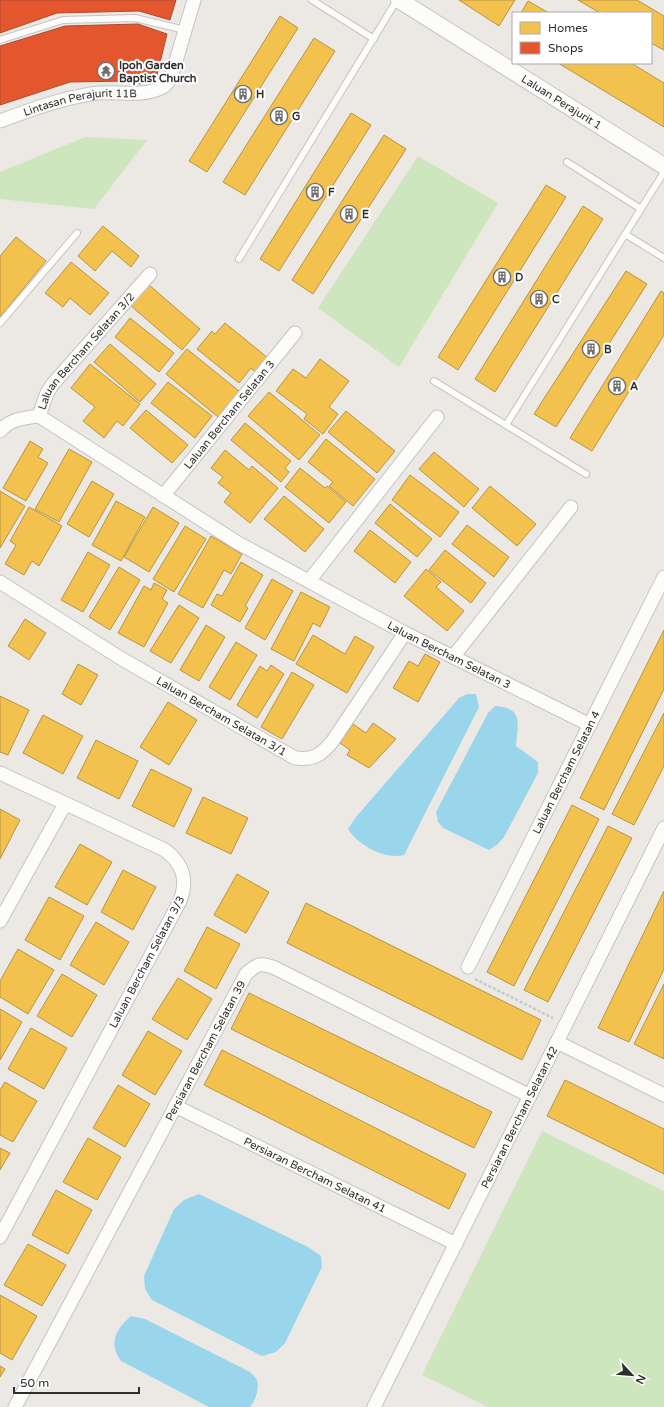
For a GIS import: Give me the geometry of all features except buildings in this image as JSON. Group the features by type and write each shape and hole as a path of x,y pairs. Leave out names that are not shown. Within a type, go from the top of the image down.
{"street":[{"name":"Lintasan Perajurit 11B","path":"0,121 62,99 93,94 136,93 163,87 169,81 173,71 194,0"},
{"name":"Laluan Perajurit 1","path":"398,0 664,166"},
{"name":"Laluan Bercham Selatan 3/2","path":"0,431 5,425 19,419 38,416 47,393 52,385 150,274"},
{"name":"Laluan Bercham Selatan 3","path":"163,496 294,333"},
{"name":"Laluan Bercham Selatan 3","path":"38,416 238,543 405,633 590,725"},
{"path":"309,581 437,417"},
{"path":"453,657 571,507"},
{"name":"Laluan Bercham Selatan 4","path":"468,967 664,578"},
{"name":"Laluan Bercham Selatan 3/1","path":"0,582 122,659 295,758 306,759 321,754 332,742 405,633"},
{"name":"Laluan Bercham Selatan 3/3","path":"0,773 165,850 174,857 181,866 185,878 185,890 180,901 0,1237"},
{"path":"0,921 64,804"},
{"name":"Persiaran Bercham Selatan 42","path":"374,1407 664,828"},
{"name":"Persiaran Bercham Selatan 39","path":"15,1407 246,974 256,965 265,964 530,1096"},
{"path":"557,1042 664,1095"},
{"name":"Persiaran Bercham Selatan 41","path":"175,1106 456,1244"}],"lane":[{"path":"312,0 374,39"},
{"path":"239,259 398,0"},
{"path":"0,40 63,20 135,18 185,30"},
{"path":"567,162 641,209"},
{"path":"506,425 664,172"},
{"path":"0,323 77,233"},
{"path":"625,234 664,258"},
{"path":"434,381 586,474"}],"path":[{"path":"468,967 468,974 471,977 566,1025"}],"green space":[{"path":"85,137 147,140 94,209 0,199 0,172"},
{"path":"418,156 498,203 399,367 318,308"},
{"path":"542,1131 664,1191 664,1407 488,1407 422,1375"}],"water":[{"path":"467,694 476,694 479,707 404,855 389,855 365,846 352,835 348,829 356,817 459,698"},
{"path":"495,706 505,707 515,714 518,725 516,746 538,762 538,773 504,837 497,845 489,850 443,828 438,822 436,812 488,713"},
{"path":"199,1194 308,1247 321,1256 322,1267 285,1343 276,1352 262,1356 152,1300 145,1289 144,1276 174,1209 184,1200"},
{"path":"131,1316 145,1319 250,1372 257,1380 258,1387 254,1401 250,1407 209,1407 121,1361 117,1354 114,1342 121,1326"}],"place":[{"name":"Ipoh Garden Baptist Church","path":"106,71"},
{"name":"H","path":"243,94"},
{"name":"G","path":"279,116"},
{"name":"F","path":"315,192"},
{"name":"E","path":"349,214"},
{"name":"D","path":"502,277"},
{"name":"C","path":"539,299"},
{"name":"B","path":"591,349"},
{"name":"A","path":"617,386"}]}
